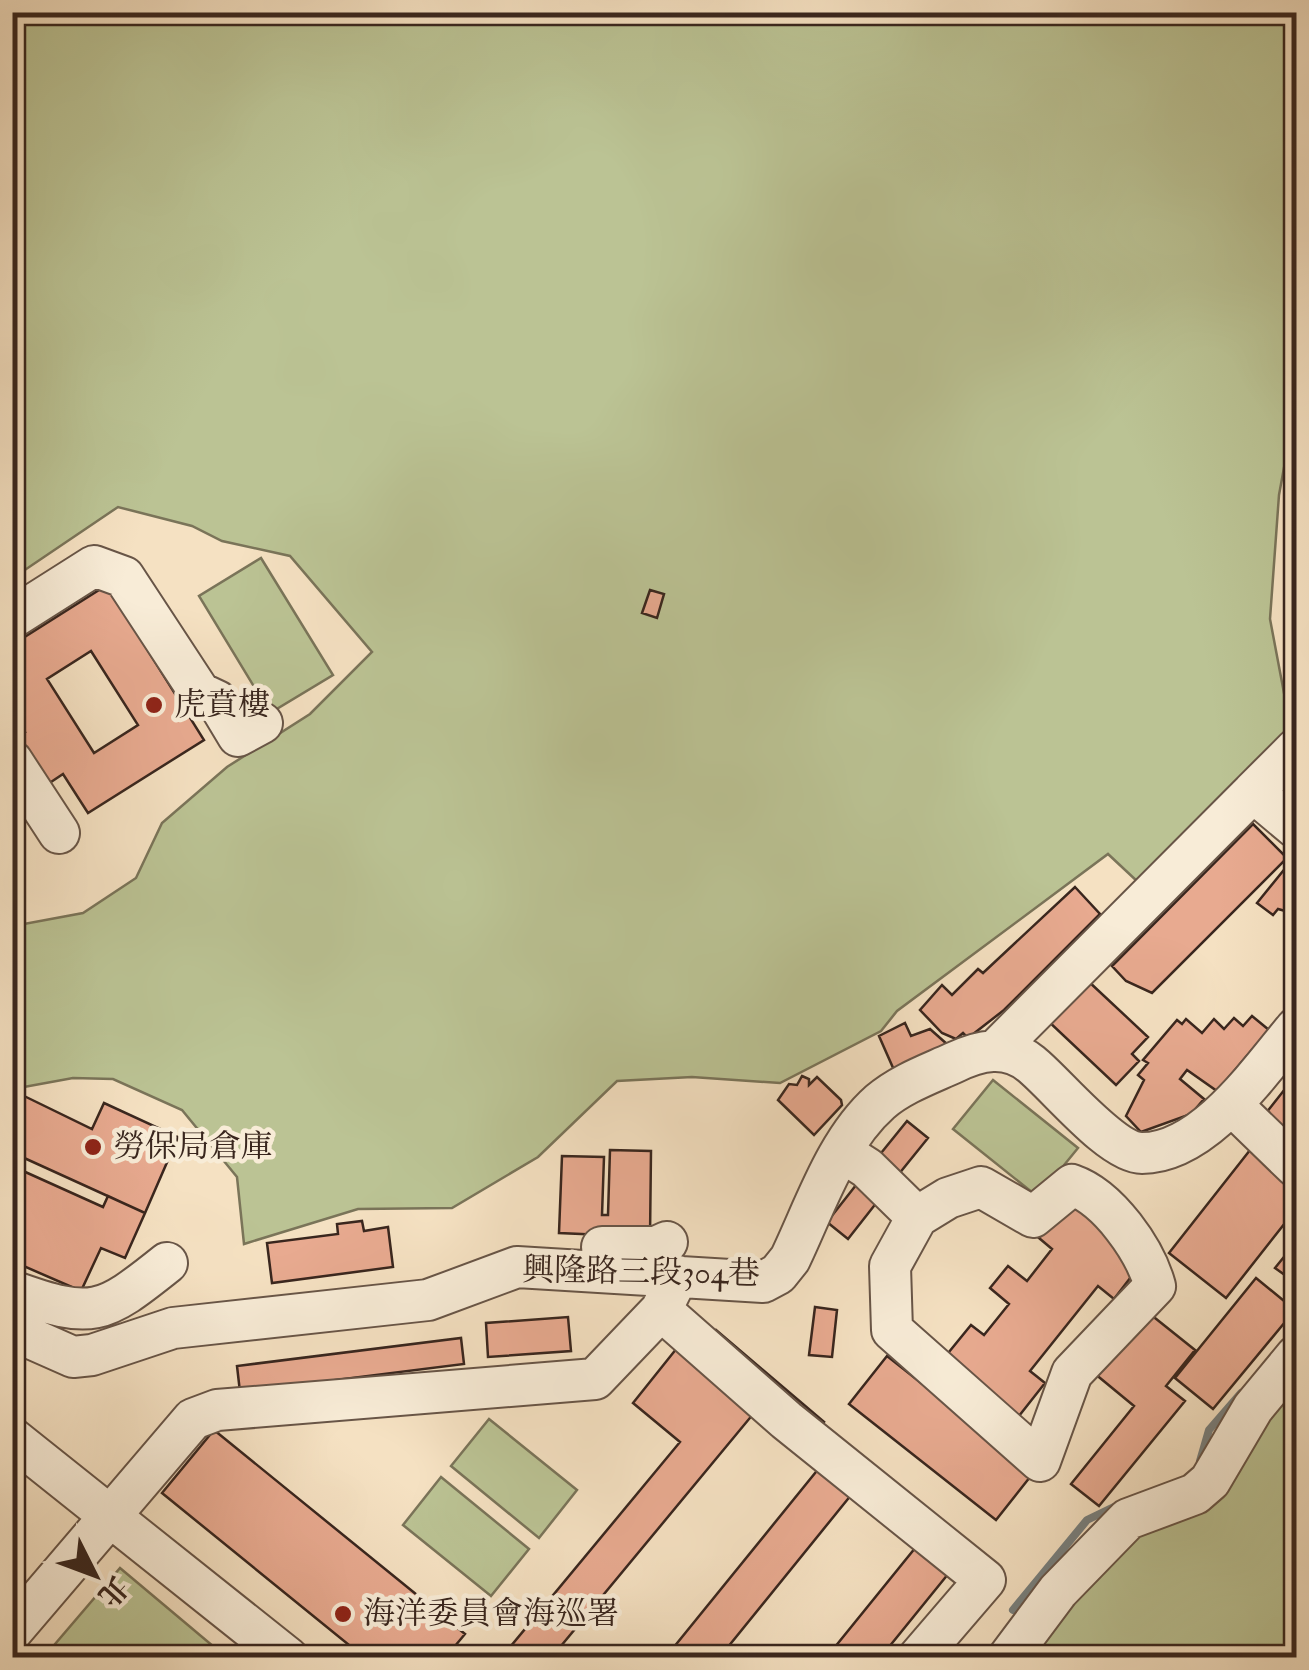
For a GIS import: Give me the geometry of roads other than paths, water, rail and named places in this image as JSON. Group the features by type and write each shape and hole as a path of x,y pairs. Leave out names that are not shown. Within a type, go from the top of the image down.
{"street":[{"path":"12,618 94,566 124,576 200,693 218,701 238,736 262,723"},
{"name":"興隆路三段304巷","path":"12,1330 73,1356 92,1355 173,1328 428,1300 496,1272 535,1266 763,1282 778,1274 790,1259 842,1152 866,1116 902,1087 970,1055 996,1050 1296,749"},
{"path":"12,762 60,833"},
{"path":"1253,792 1296,828"},
{"path":"996,1050 1007,1050 1032,1065 1132,1152 1161,1150 1184,1140 1232,1105 1296,1028"},
{"path":"1232,1105 1296,1166"},
{"path":"842,1152 866,1168 917,1216"},
{"path":"1072,1186 1088,1191 1147,1258 1155,1286 1072,1373 1040,1461 892,1330 890,1266 917,1216 948,1198 981,1187 1033,1217 1072,1186"},
{"path":"12,1291 61,1307 100,1310 167,1264"},
{"path":"12,1632 193,1419 218,1410 595,1379 669,1276 786,1420 985,1580 918,1658"},
{"path":"1008,1658 1058,1592 1128,1519 1195,1494 1210,1481 1253,1408 1296,1356"},
{"path":"12,1438 288,1658"}],"waterway":[{"path":"1200,1461 1209,1430 1241,1393"},
{"path":"1013,1610 1087,1520 1118,1505"}],"place":[{"name":"虎賁樓","path":"154,705"},
{"name":"勞保局倉庫","path":"93,1147"},
{"name":"海洋委員會海巡署","path":"343,1614"}]}
